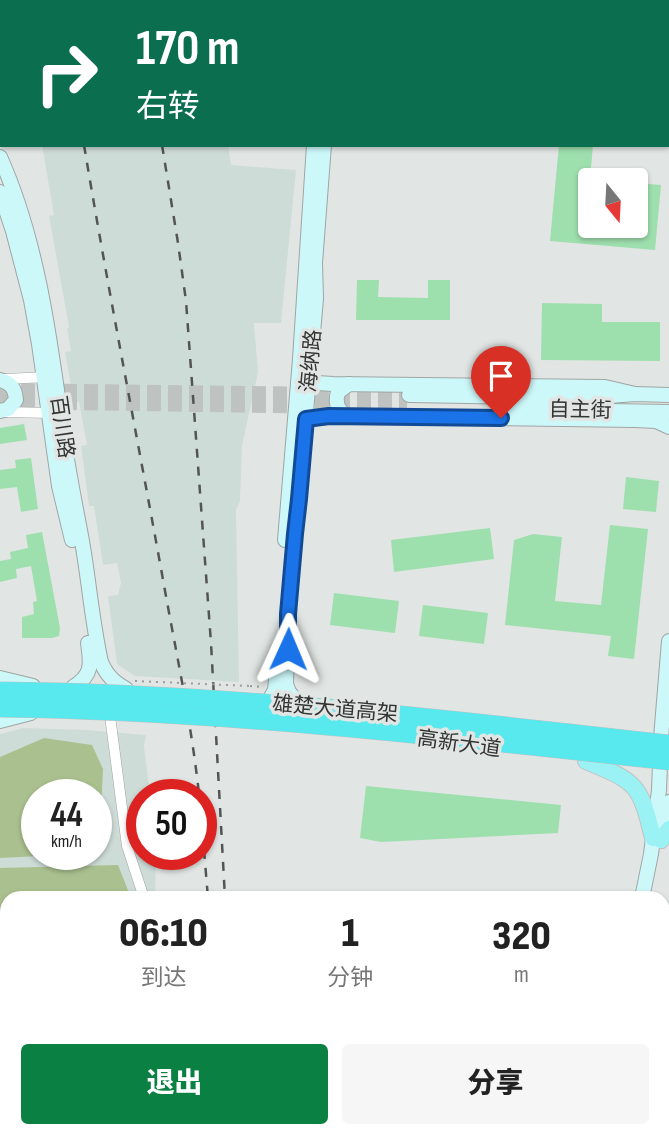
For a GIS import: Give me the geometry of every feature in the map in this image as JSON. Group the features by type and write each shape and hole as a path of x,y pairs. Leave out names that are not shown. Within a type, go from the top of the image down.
{"highway":[{"name":"雄楚大道高架","path":"0,691 65,691 252,702 666,740"},
{"name":"雄楚大道高架","path":"0,710 123,712 266,720 390,731 666,764"}],"main road":[{"name":"海纳路","path":"304,382 314,147"},
{"name":"海纳路","path":"270,692 275,690 280,608 304,382 316,299 315,263 324,147"},
{"name":"百川路","path":"0,157 34,264 50,343 49,377"},
{"name":"百川路","path":"0,192 13,230 49,377 59,486 72,541 91,661 83,681 73,687"},
{"path":"0,380 9,382 16,400 8,409 0,412"},
{"path":"304,382 605,387 635,394"},
{"path":"345,416 339,410 336,398 338,392 349,384"},
{"name":"自主街","path":"669,395 408,401 669,412"},
{"path":"585,410 635,420"},
{"name":"百川路","path":"54,413 82,540 101,662 112,680 132,687"},
{"path":"300,419 345,416 635,420 656,421 669,427"},
{"name":"海纳路","path":"295,699 286,684 300,419"},
{"path":"644,891 661,836 659,790 666,764 669,641"},
{"path":"0,678 33,686"},
{"path":"0,685 132,687"},
{"name":"高新大道","path":"250,691 270,692 295,699 666,740"},
{"path":"0,710 135,718"},
{"path":"0,721 31,713"},
{"path":"473,744 487,739 491,733 488,727 475,718"},
{"path":"666,740 669,719"},
{"name":"高新大道","path":"249,724 473,744 521,754 586,761 666,764"},
{"path":"586,761 615,772 629,781 639,793 661,836"},
{"path":"651,891 669,802"}],"street":[{"path":"0,380 49,377"},
{"path":"0,412 54,413"},
{"path":"110,716 127,846 142,891"}],"path":[{"path":"132,687 270,692"}],"shaded area":[{"path":"42,147 228,147 231,165 296,170 281,323 254,323 258,372 242,446 240,501 236,510 239,682 135,676 117,664 108,596 118,595 121,583 117,563 103,565 94,506 89,506 81,446 87,445 79,402 74,403 65,352 71,351 49,216 54,215"},
{"path":"23,728 146,735 144,746 148,779 126,779 126,870 156,870 155,891 0,891 0,734"}],"green space":[{"path":"44,738 92,745 103,769 103,779 21,779 21,857 0,858 0,757"},
{"path":"112,865 118,865 128,891 0,891 0,868 112,870"}],"building":[{"path":"559,147 593,147 591,168 578,168 578,238 648,238 648,184 661,185 655,250 550,241"},
{"path":"357,280 379,280 378,297 428,298 428,280 450,280 450,320 356,320"},
{"path":"542,303 602,304 602,322 660,322 660,361 541,360"},
{"path":"24,424 27,440 0,444 0,428"},
{"path":"31,458 38,509 21,512 17,487 0,489 0,470 16,468 15,460"},
{"path":"626,477 659,481 656,512 623,509"},
{"path":"610,525 648,529 634,659 608,656 611,636 505,625 514,540 533,534 562,537 555,601 601,605"},
{"path":"490,528 494,559 394,572 391,540"},
{"path":"42,532 60,628 59,636 22,638 22,617 34,614 33,602 37,601 31,566 16,569 17,578 0,582 0,561 11,559 10,552 28,548 26,535"},
{"path":"334,593 399,601 395,633 330,625"},
{"path":"423,605 488,613 484,644 419,636"},
{"path":"366,786 561,805 558,833 381,842 360,838"}],"tunnel":[{"path":"0,390 409,395"},
{"path":"0,402 407,408"}],"railway":[{"path":"84,147 197,779"},
{"path":"162,147 186,301 211,643 225,891"},
{"path":"206,870 207,891"}],"route":[{"path":"288,649 288,614 306,419 329,416 501,418"}]}
